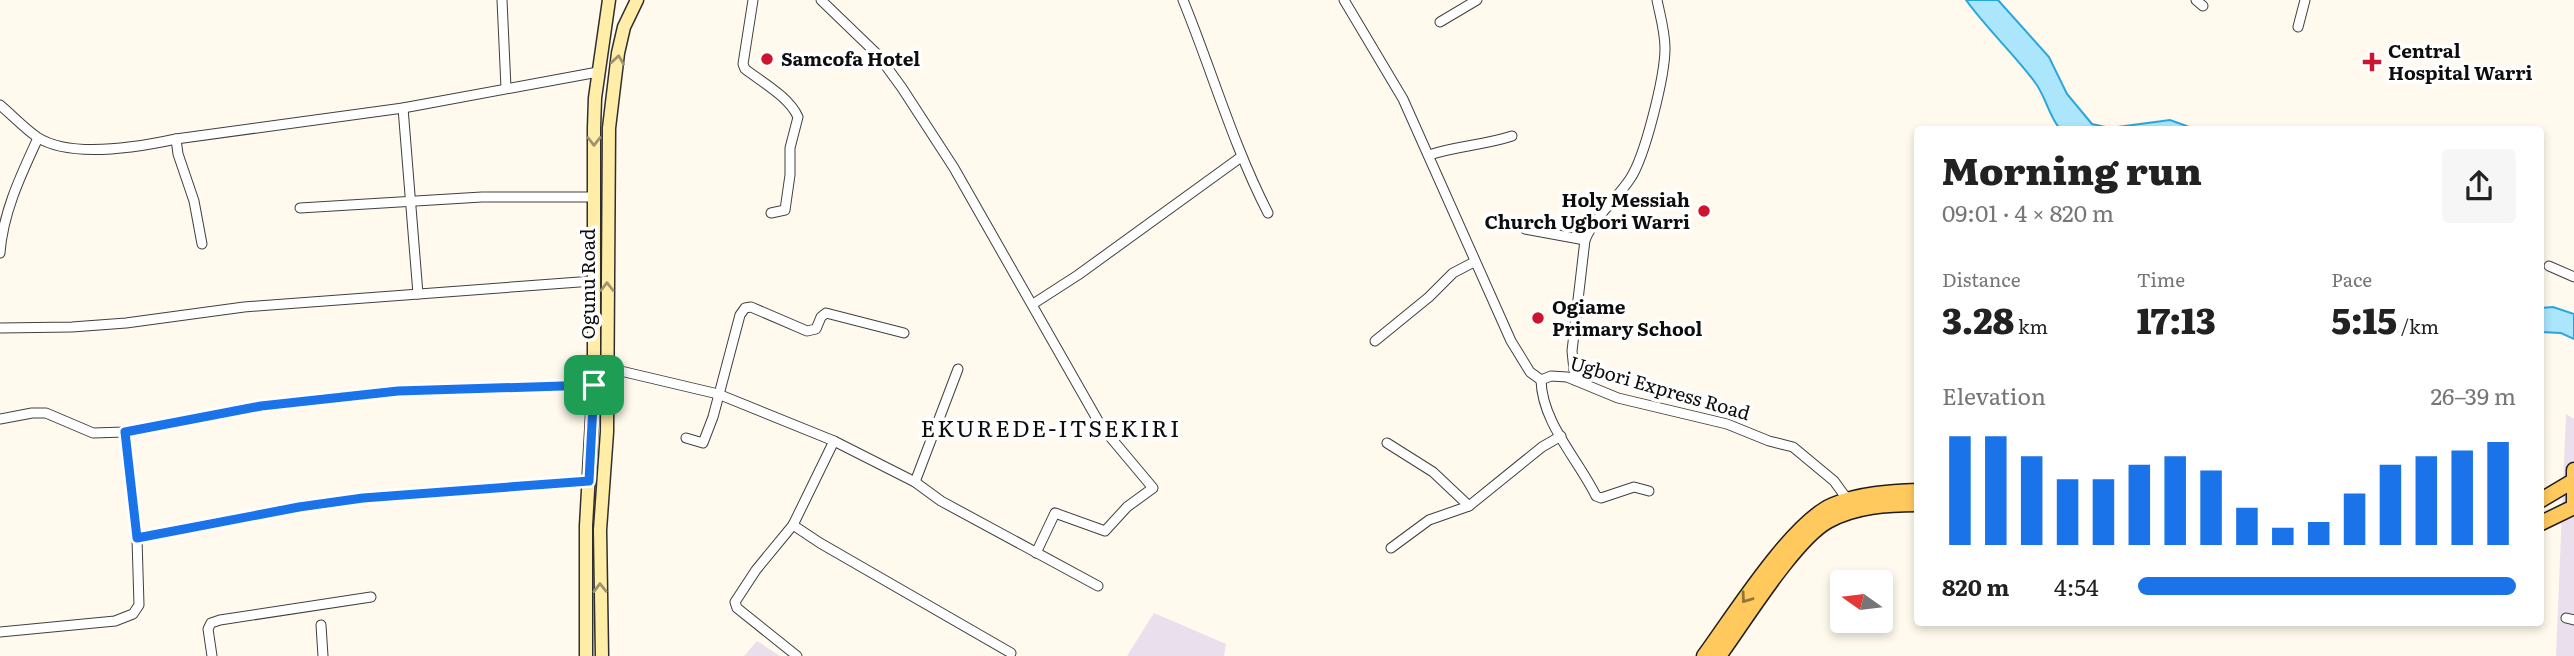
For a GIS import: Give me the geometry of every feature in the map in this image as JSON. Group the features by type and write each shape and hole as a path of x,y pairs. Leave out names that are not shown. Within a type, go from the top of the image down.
{"main road":[{"name":"Ogunu Road","path":"586,656 586,526 594,385 594,128 598,72 609,0"},
{"name":"Ogunu Road","path":"602,656 600,530 608,368 609,128 618,52 624,27 637,0"},
{"path":"593,323 608,322"},
{"path":"2544,522 2574,507 2574,470"},
{"path":"2544,498 2573,481"},
{"path":"1719,656 1812,533 1851,505 1879,494 1914,491"},
{"path":"1704,656 1775,559 1810,519 1831,505 1914,504"}],"street":[{"path":"502,0 506,88"},
{"path":"753,0 744,58 745,69 781,98 798,117 790,148 785,211 771,213"},
{"path":"821,0 878,55 902,88 954,168 1101,426 1153,488 1127,507 1105,531 1055,513 1036,553"},
{"path":"1183,0 1221,95 1241,157 1268,213"},
{"path":"1344,0 1402,99 1511,341 1530,372 1541,380 1541,397 1560,436 1596,496 1601,498 1634,487 1650,491"},
{"path":"1440,22 1477,0"},
{"path":"1575,380 1572,351 1585,240 1589,229 1630,179 1643,156 1665,49 1657,0"},
{"path":"2298,27 2305,0"},
{"path":"0,105 38,138 71,148 90,149 148,145 403,108 598,72"},
{"path":"403,108 418,294"},
{"path":"1429,155 1512,136"},
{"path":"0,253 3,213 38,138"},
{"path":"176,139 178,154 194,201 202,244"},
{"path":"1033,304 1078,275 1241,157"},
{"path":"300,208 482,197 594,197"},
{"path":"1525,229 1585,240"},
{"path":"1375,341 1429,297 1453,273 1474,262"},
{"path":"2549,266 2574,277"},
{"path":"0,328 126,323 244,307 593,281"},
{"path":"686,438 703,443 713,417 740,315 745,308 751,307 807,331 816,329 821,317 826,313 904,333"},
{"path":"608,368 718,394 834,441 915,482 941,501 1098,586"},
{"path":"915,482 958,369"},
{"name":"Ugbori Express Road","path":"1541,380 1560,376 1618,398 1727,424 1769,441 1793,447 1834,481 1851,505"},
{"path":"0,419 46,413 93,433 125,432 261,406 398,391 594,385"},
{"path":"0,632 115,621 133,614 139,605 137,538 125,432"},
{"path":"1391,548 1429,520 1469,506 1542,447 1560,436"},
{"path":"797,656 737,608 735,602 756,570 793,525 834,441"},
{"path":"1387,443 1433,472 1469,506"},
{"path":"137,538 299,507 363,498 589,481"},
{"path":"793,525 1011,653"},
{"path":"212,656 208,629 211,623 372,597"},
{"path":"321,625 323,656"}],"shaded area":[{"path":"2566,414 2574,419 2574,656 2556,656"},
{"path":"1154,613 1226,644 1224,656 1127,656"},
{"path":"757,641 780,656 744,656"}],"water":[{"path":"1966,0 1998,0 2049,57 2067,94 2092,124 2101,126 2058,126 2034,81"},
{"path":"2170,120 2187,126 2125,126"},
{"path":"2553,307 2574,314 2574,339 2561,333 2544,332 2544,308"}],"place":[{"name":"Samcofa Hotel","path":"767,59"},
{"name":"Central Hospital Warri","path":"2372,62"},
{"name":"Holy Messiah Church Ugbori Warri","path":"1704,211"},
{"name":"Ogiame Primary School","path":"1538,318"}],"district":[{"name":"EKUREDE-ITSEKIRI","path":"1051,429"}],"route":[{"path":"594,385 589,481 363,498 299,507 137,538 125,432 261,406 398,391 594,385"}]}
